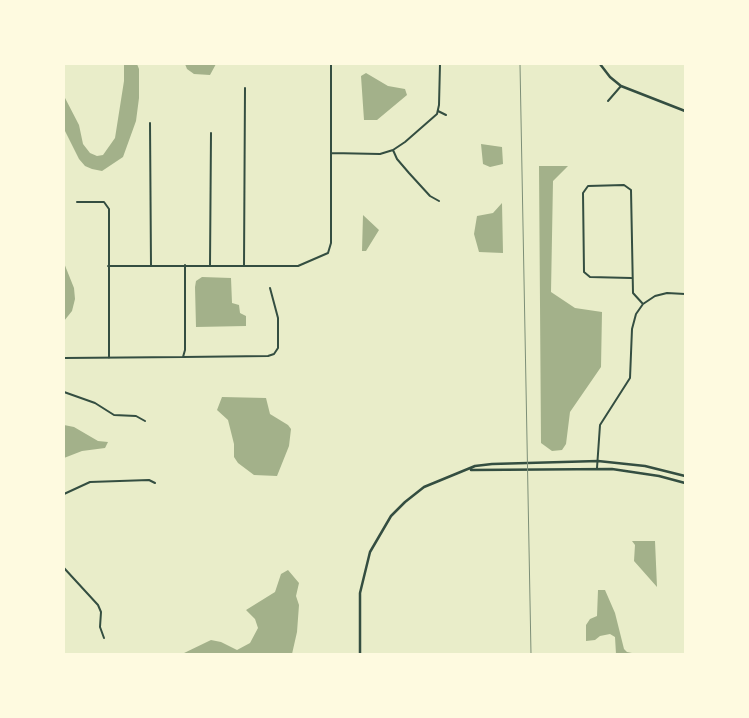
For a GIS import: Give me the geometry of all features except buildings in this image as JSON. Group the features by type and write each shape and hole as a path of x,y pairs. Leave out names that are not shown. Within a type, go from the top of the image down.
{"street":[{"path":"108,266 298,266 328,253 331,243 331,64"},
{"path":"331,153 380,154 394,150 432,119 438,111 440,64"},
{"path":"600,64 620,86 685,111"},
{"path":"608,100 620,86"},
{"path":"244,266 245,88"},
{"path":"438,111 446,115"},
{"path":"150,123 151,266"},
{"path":"210,133 210,265"},
{"path":"394,150 397,159 414,179 430,196 439,201"},
{"path":"631,278 590,277 584,272 583,193 588,186 624,186 631,190 631,278 633,293 643,304"},
{"path":"77,202 104,202 108,206 110,263 108,266 109,358"},
{"path":"183,357 185,350 185,265"},
{"path":"64,358 268,356 274,354 278,348 278,318 270,288"},
{"path":"598,468 600,425 630,378 633,323 643,304 660,295 685,294"},
{"path":"685,377 685,400"},
{"path":"64,392 95,403 114,415 136,416 145,421"},
{"path":"360,654 362,582 366,562 378,535 404,502 424,487 444,477 475,466 492,464 598,461 644,466 685,476"},
{"path":"470,469 598,468 645,473 685,483"},
{"path":"64,494 90,482 149,480 155,483"},
{"path":"64,568 98,604 101,612 100,627 104,638"}],"shaded area":[{"path":"124,64 137,64 139,69 139,98 136,121 123,157 102,171 92,169 85,166 79,159 64,129 64,96 79,125 83,144 90,153 97,156 103,155 115,138 124,81"},
{"path":"185,64 216,64 210,75 194,74 187,69"},
{"path":"366,73 388,86 405,89 407,95 377,120 364,120 361,76"},
{"path":"481,144 502,147 503,164 490,167 483,164"},
{"path":"539,166 568,166 553,181 551,292 575,308 602,312 601,367 570,412 566,444 562,450 552,451 541,443"},
{"path":"502,203 503,253 479,252 474,234 477,216 493,213"},
{"path":"363,215 379,230 366,251 362,251"},
{"path":"64,263 74,288 75,299 72,311 64,321"},
{"path":"202,277 231,278 232,303 239,305 240,313 246,316 246,326 196,327 195,287 196,281"},
{"path":"222,397 266,398 270,414 288,425 291,429 289,446 277,476 254,475 238,463 234,457 234,444 228,420 217,410"},
{"path":"64,425 74,427 98,441 108,442 105,448 82,451 64,458"},
{"path":"632,541 655,541 657,587 634,561 635,545"},
{"path":"288,570 299,583 296,596 299,605 297,632 292,654 182,654 211,640 221,642 237,650 250,643 258,628 255,619 246,610 275,592 281,574"},
{"path":"598,590 605,590 615,613 624,649 627,652 637,654 616,654 615,637 610,634 600,636 595,640 586,641 586,625 590,619 597,616"}],"railway":[{"path":"520,64 531,654"}]}
